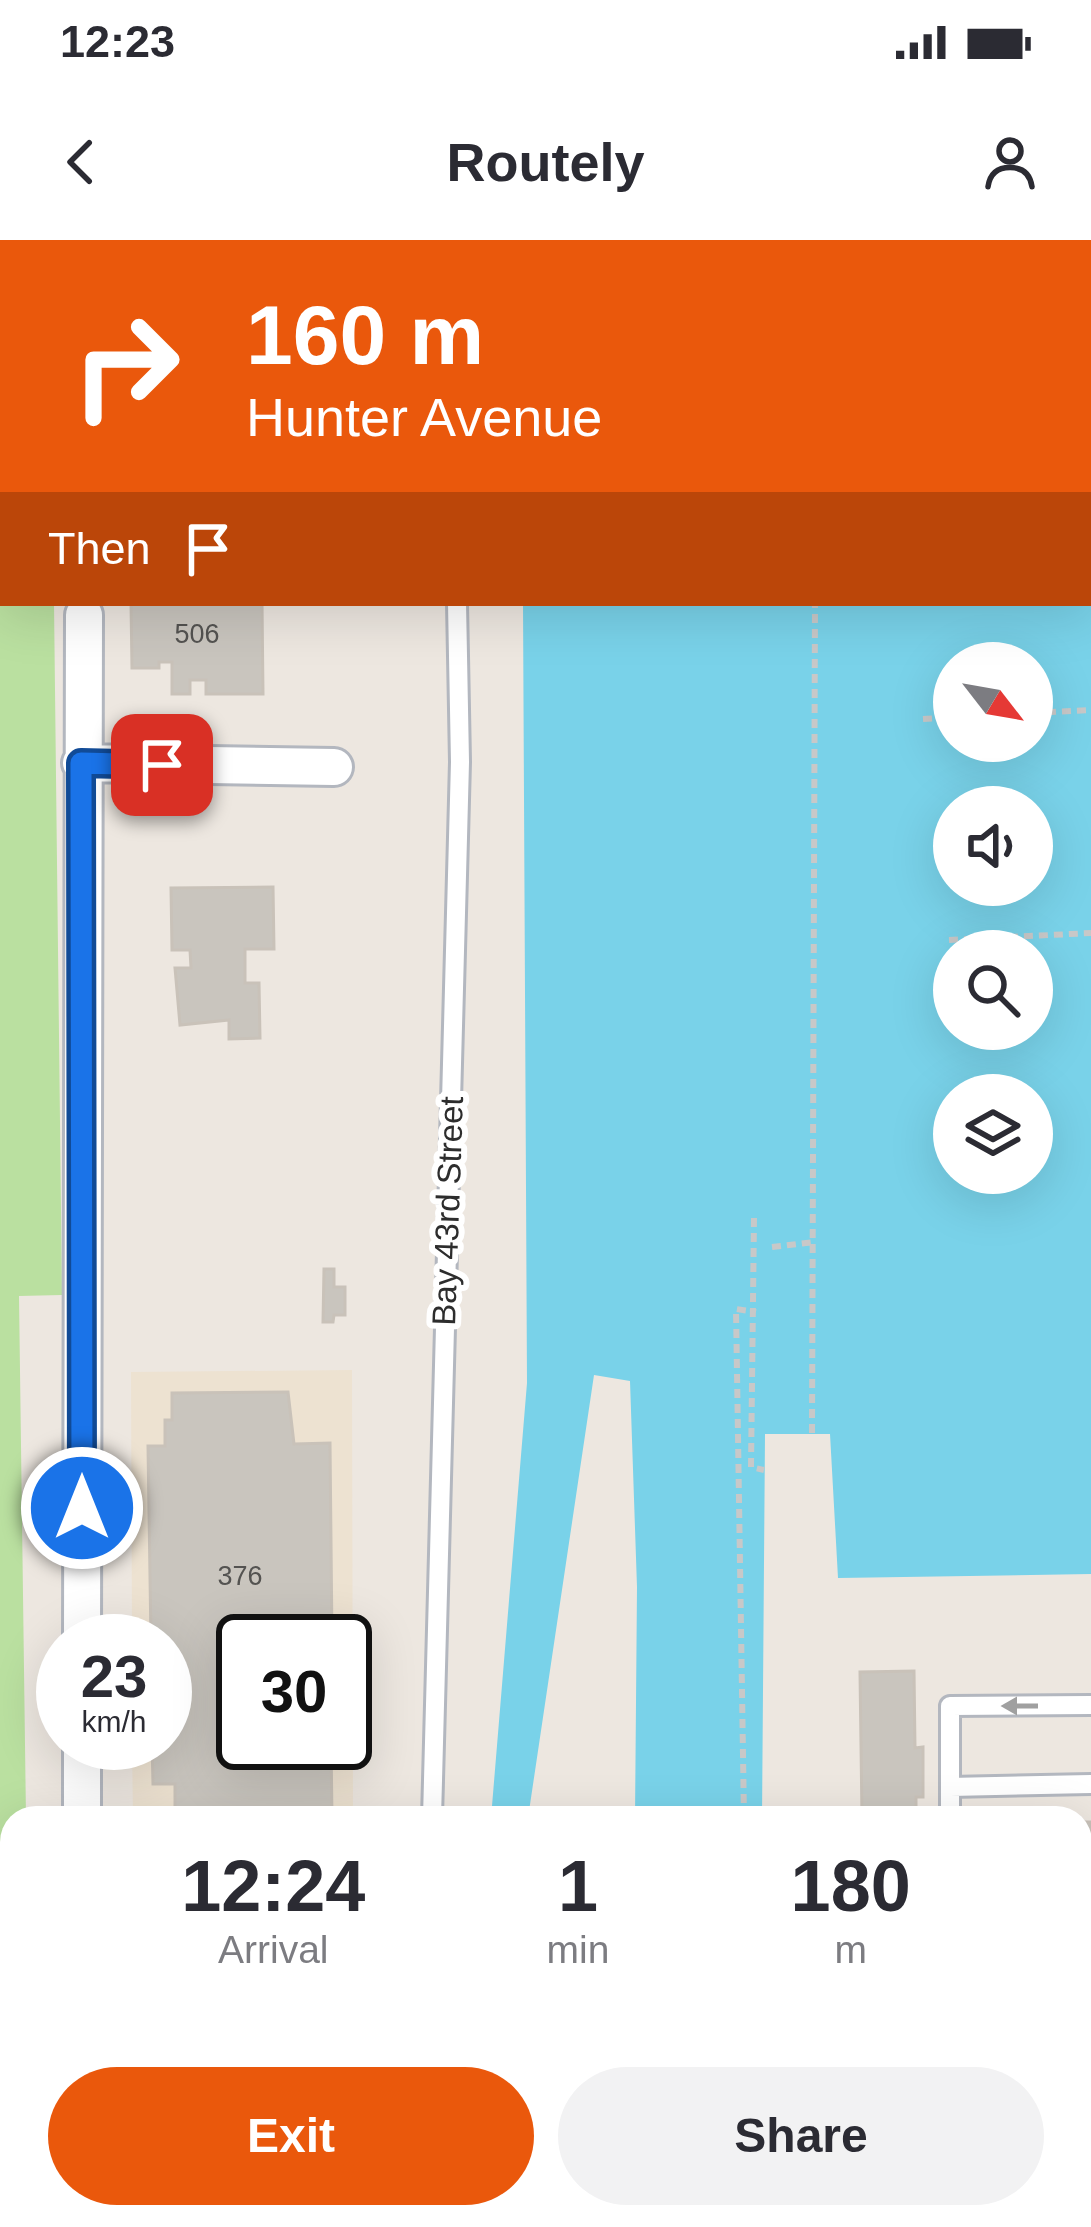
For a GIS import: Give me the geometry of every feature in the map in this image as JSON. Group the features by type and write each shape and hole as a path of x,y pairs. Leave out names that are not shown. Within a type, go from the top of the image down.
{"street":[{"path":"82,1614 84,615"},
{"path":"81,763 334,767"},
{"path":"82,1770 82,1806"}],"lane":[{"name":"Bay 43rd Street","path":"433,1806 460,763 457,606"},
{"path":"950,1806 950,1706 1091,1706"},
{"path":"950,1787 1091,1784"}],"path":[{"path":"812,1432 815,606"},
{"path":"1053,712 1091,710"},
{"path":"923,719 933,718"},
{"path":"1053,935 1091,933"},
{"path":"754,1218 751,1467 764,1470"},
{"path":"772,1247 815,1242"},
{"path":"745,1806 736,1309 756,1312"}],"shaded area":[{"path":"352,1370 353,1614 216,1614 216,1770 353,1770 353,1806 133,1806 132,1770 192,1770 192,1614 132,1614 131,1372"}],"green space":[{"path":"0,606 54,606 62,1295 19,1296 26,1806 0,1806"}],"water":[{"path":"523,606 1091,606 1091,1574 838,1578 830,1434 765,1434 762,1806 635,1806 637,1587 630,1381 594,1375 530,1806 492,1806 527,1383"}],"building":[{"path":"131,606 262,606 263,694 206,694 206,680 190,680 190,694 172,694 172,662 159,662 159,668 132,668"},
{"path":"273,887 274,949 245,949 245,983 259,983 260,1038 229,1039 229,1020 180,1025 175,968 191,968 190,950 172,950 171,888"},
{"path":"324,1269 334,1269 334,1287 345,1287 345,1315 334,1315 333,1322 323,1322"},
{"path":"288,1392 294,1444 330,1443 332,1614 216,1614 216,1770 331,1770 332,1806 175,1806 175,1784 153,1784 153,1770 192,1770 192,1614 151,1614 148,1446 165,1446 165,1420 172,1420 172,1393"},
{"path":"914,1671 915,1748 923,1747 923,1797 916,1797 916,1806 862,1806 860,1672"}],"route":[{"path":"82,1508 81,763 162,765"}]}
